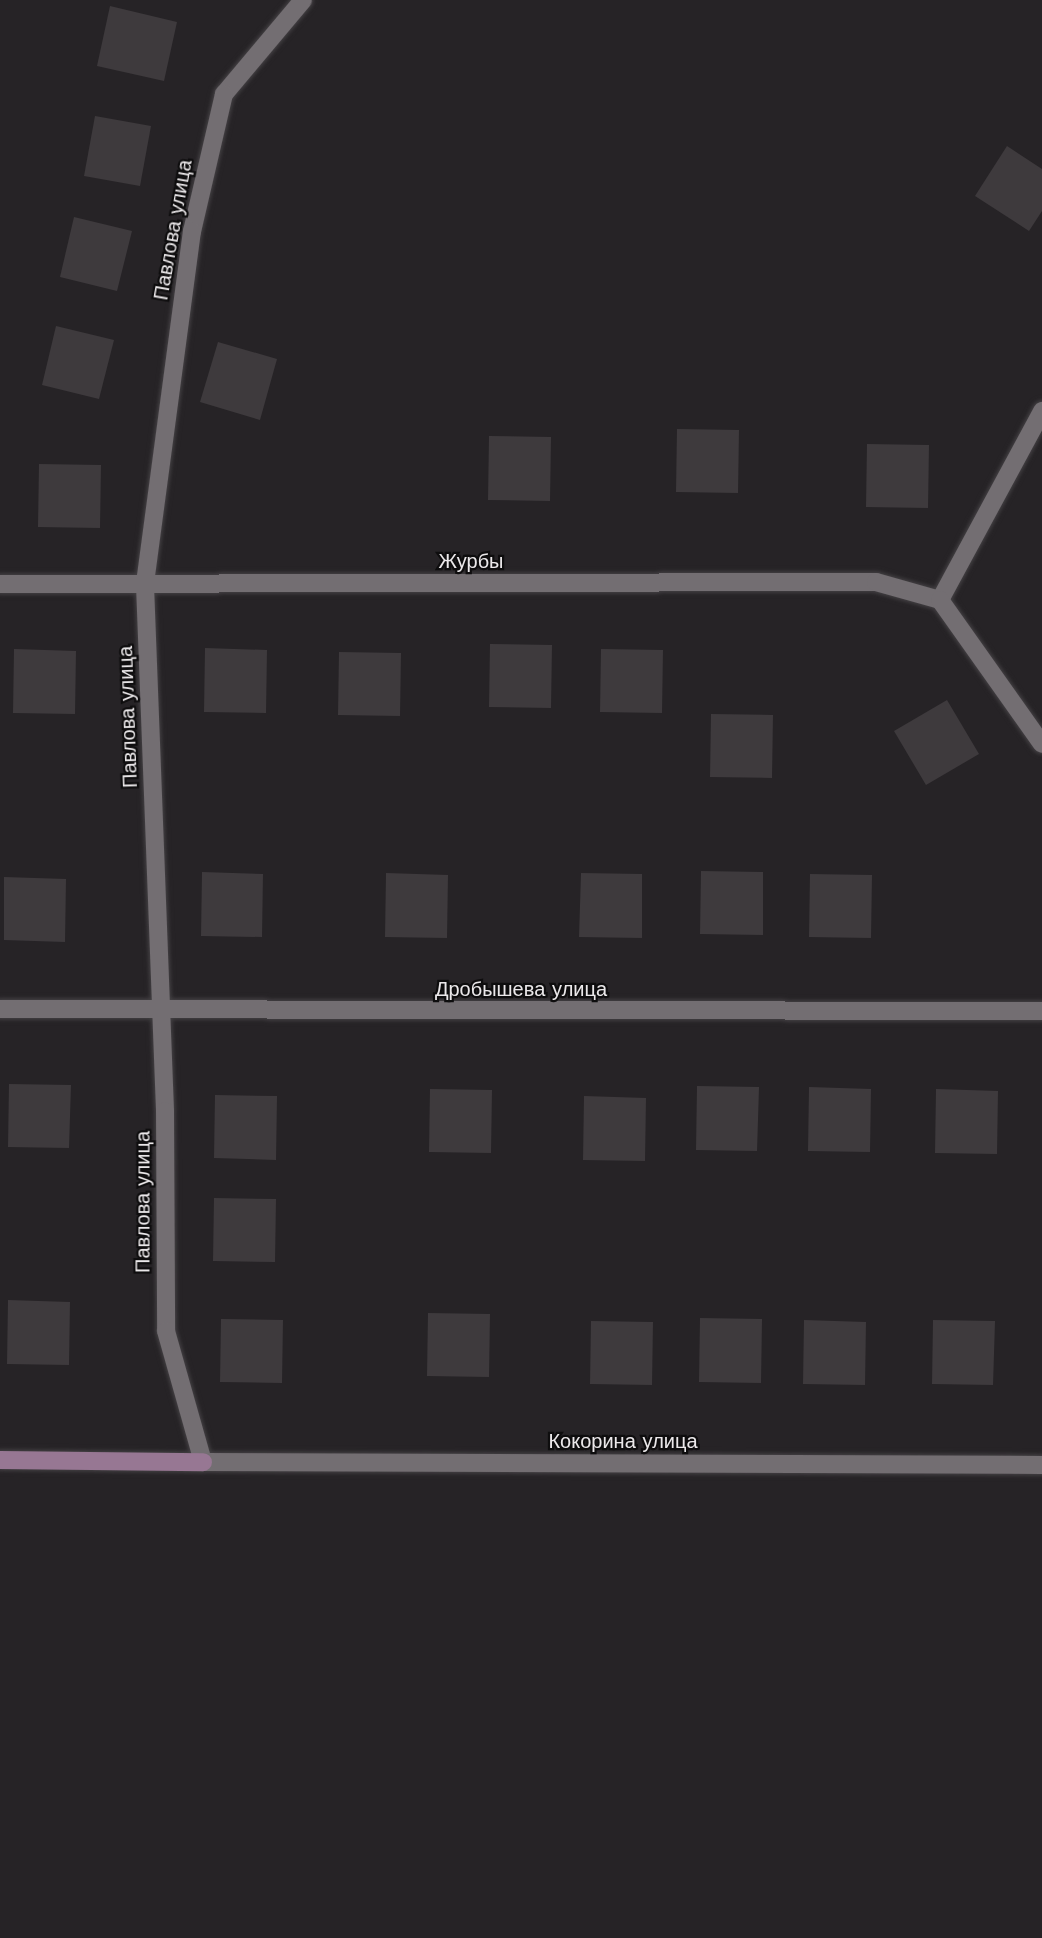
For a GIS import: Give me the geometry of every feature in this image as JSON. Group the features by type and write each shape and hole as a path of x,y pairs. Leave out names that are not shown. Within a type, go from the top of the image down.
{"street":[{"name":"Павлова улица","path":"203,1462 166,1331 162,1012 145,585 192,231 224,94 303,0"},
{"path":"1042,411 940,600 1042,744"},
{"name":"Журбы","path":"0,584 876,582 940,600"},
{"name":"Дробышева улица","path":"0,1009 162,1012 1042,1011"},
{"path":"0,1460 203,1462"},
{"name":"Кокорина улица","path":"203,1462 1042,1465"}],"building":[{"path":"110,6 177,22 164,81 97,66"},
{"path":"95,116 151,126 140,186 84,176"},
{"path":"1007,146 1042,169 1042,211 1029,231 975,196"},
{"path":"74,217 132,231 117,291 60,277"},
{"path":"56,326 114,340 99,399 42,385"},
{"path":"218,342 277,359 260,420 200,402"},
{"path":"677,429 739,430 738,493 676,492"},
{"path":"489,436 551,437 550,501 488,500"},
{"path":"867,444 929,445 928,508 866,507"},
{"path":"39,464 101,465 100,528 38,527"},
{"path":"490,644 552,645 551,708 489,707"},
{"path":"205,648 267,650 266,713 204,712"},
{"path":"14,649 76,651 75,714 13,713"},
{"path":"601,649 663,650 662,713 600,712"},
{"path":"339,652 401,653 400,716 338,715"},
{"path":"947,700 979,754 926,785 894,731"},
{"path":"711,714 773,715 772,778 710,777"},
{"path":"701,871 763,872 763,935 700,934"},
{"path":"202,872 263,874 262,937 201,936"},
{"path":"386,873 448,875 447,938 385,937"},
{"path":"581,873 642,874 642,938 579,937"},
{"path":"810,874 872,875 871,938 809,937"},
{"path":"4,877 66,879 65,942 4,940"},
{"path":"9,1084 71,1085 69,1148 8,1147"},
{"path":"697,1086 759,1087 757,1151 696,1150"},
{"path":"809,1087 871,1089 870,1152 808,1151"},
{"path":"430,1089 492,1090 491,1153 429,1152"},
{"path":"936,1089 998,1091 997,1154 935,1153"},
{"path":"215,1095 277,1096 276,1160 214,1158"},
{"path":"584,1096 646,1098 645,1161 583,1160"},
{"path":"214,1198 276,1199 275,1262 213,1261"},
{"path":"8,1300 70,1302 69,1365 7,1364"},
{"path":"428,1313 490,1314 489,1377 427,1376"},
{"path":"700,1318 762,1319 761,1383 699,1382"},
{"path":"221,1319 283,1320 282,1383 220,1382"},
{"path":"804,1320 866,1322 865,1385 803,1384"},
{"path":"933,1320 995,1321 993,1385 932,1384"},
{"path":"591,1321 653,1322 652,1385 590,1384"}]}
